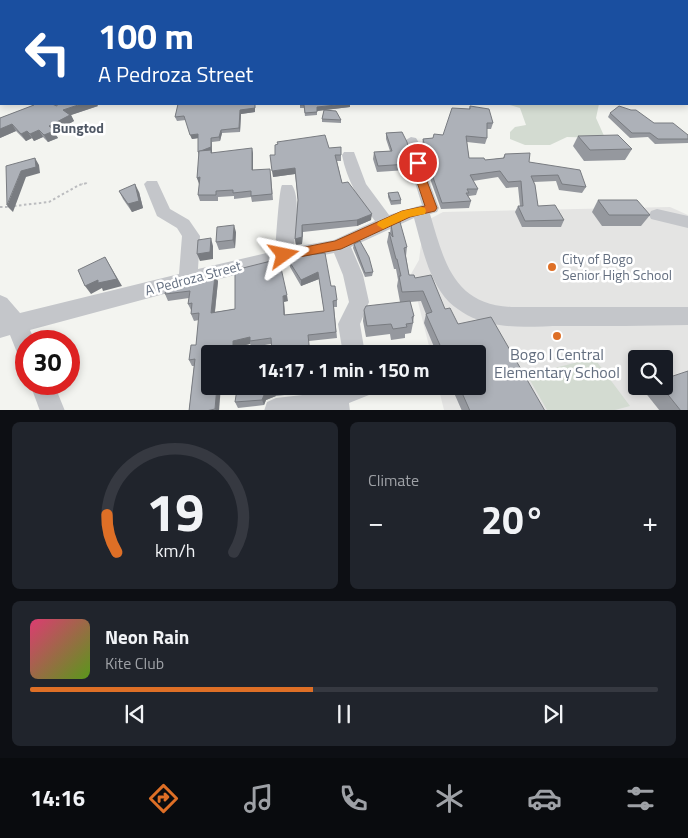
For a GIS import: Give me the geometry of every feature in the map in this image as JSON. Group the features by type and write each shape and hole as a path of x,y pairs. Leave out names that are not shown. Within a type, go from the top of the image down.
{"street":[{"path":"411,141 415,148 419,173 431,208 421,211 441,276 460,298 482,312 502,316 528,317 688,316"},
{"path":"349,155 353,176 358,186 386,223"},
{"path":"152,184 163,212 183,224 191,236 188,280"},
{"path":"284,255 288,208 287,189"},
{"name":"A Pedroza Street","path":"8,327 284,255 337,246 406,214 421,211"},
{"path":"657,215 688,222"},
{"path":"337,246 342,250 353,275 359,302 349,324 352,345"},
{"path":"0,304 8,327"},
{"path":"47,395 53,410"},
{"path":"276,410 337,407"}],"path":[{"path":"558,0 570,0"},
{"path":"0,207 5,208 20,204 49,202 79,185 88,183"}],"shaded area":[{"path":"510,105 599,105 596,118 605,138 567,137 550,145 525,145 510,139 510,132 515,127 526,125 520,108"},
{"path":"670,207 688,215 688,410 444,410 440,395 486,395 486,345 429,345 411,274 419,260 424,222 443,212"},
{"path":"594,358 630,406 615,410 547,410 527,375"}],"building":[{"path":"34,105 78,105 63,110 70,115 49,126 54,131 44,135 39,130 30,134 27,131 21,134 12,124 0,129 0,118"},
{"path":"178,105 255,105 255,108 240,110 239,128 221,130 219,137 211,138 211,147 198,152 198,134 190,135 184,116 175,117"},
{"path":"304,105 336,105 317,107 317,112 305,113"},
{"path":"470,106 489,109 493,123 487,123 487,138 466,136 469,158 484,158 485,160 504,158 505,154 530,153 529,162 580,170 586,187 562,184 558,175 531,176 535,185 538,206 555,205 564,220 525,221 518,206 523,206 521,181 508,182 500,171 470,175 478,189 467,189 469,193 466,193 471,201 442,203 429,166 423,139 433,138 434,134 443,135 452,108 470,109"},
{"path":"619,106 636,110 654,123 673,123 688,135 688,139 658,139 650,133 632,133 610,113"},
{"path":"324,110 336,111 341,120 322,119"},
{"path":"402,132 407,142 413,172 408,164 378,166 374,152 392,151 386,133"},
{"path":"325,135 329,148 341,147 341,155 335,155 342,183 348,182 372,214 357,220 302,225 302,237 295,239 298,200 295,168 272,171 270,155 275,155 275,145 278,144 277,142"},
{"path":"618,135 632,149 590,150 578,136"},
{"path":"252,148 252,170 270,169 272,194 251,196 251,191 233,193 233,190 216,191 216,195 198,195 200,177 197,178 199,151 211,150 211,153"},
{"path":"35,158 36,167 21,171 7,205 6,166"},
{"path":"135,184 139,201 128,204 119,191"},
{"path":"398,192 401,200 391,201 388,193"},
{"path":"598,200 637,200 650,215 609,215"},
{"path":"400,222 407,247 404,248 409,275 414,275 415,278 431,275 445,309 450,308 458,324 491,317 544,410 470,410 463,395 486,395 486,345 440,345 426,314 432,312 423,291 402,292 399,276 401,276 389,232 393,237 391,224"},
{"path":"234,225 233,240 216,242 217,227"},
{"path":"211,238 210,252 197,254 198,240"},
{"path":"360,241 369,257 373,272 365,273 354,244"},
{"path":"325,253 331,286 335,286 337,300 333,301 336,332 308,335 309,345 271,345 271,338 250,341 250,337 233,341 233,345 201,345 201,395 216,395 215,409 189,410 195,359 189,360 191,345 196,345 199,313 191,314 192,303 188,304 190,291 165,294 166,288 215,275 211,313 235,309 235,270 279,259 287,295 283,296 284,315 324,311 318,272 301,280 289,261 301,256"},
{"path":"105,257 117,279 98,283 98,280 85,286 78,270"},
{"path":"410,301 414,316 412,317 413,323 406,324 407,327 393,329 391,324 367,326 364,310 366,306"},
{"path":"688,371 688,410 680,410 668,395 673,395 673,376"},
{"path":"236,395 264,395 262,400 235,402"}],"slow traffic":[{"path":"383,225 406,214 421,211"}],"place":[{"name":"City of Bogo Senior High School","path":"552,267"},
{"name":"Bogo I Central Elementary School","path":"557,336"}],"district":[{"name":"Bungtod","path":"78,128"}],"route":[{"path":"284,255 337,246 406,214 431,208 419,173 418,163"}]}
